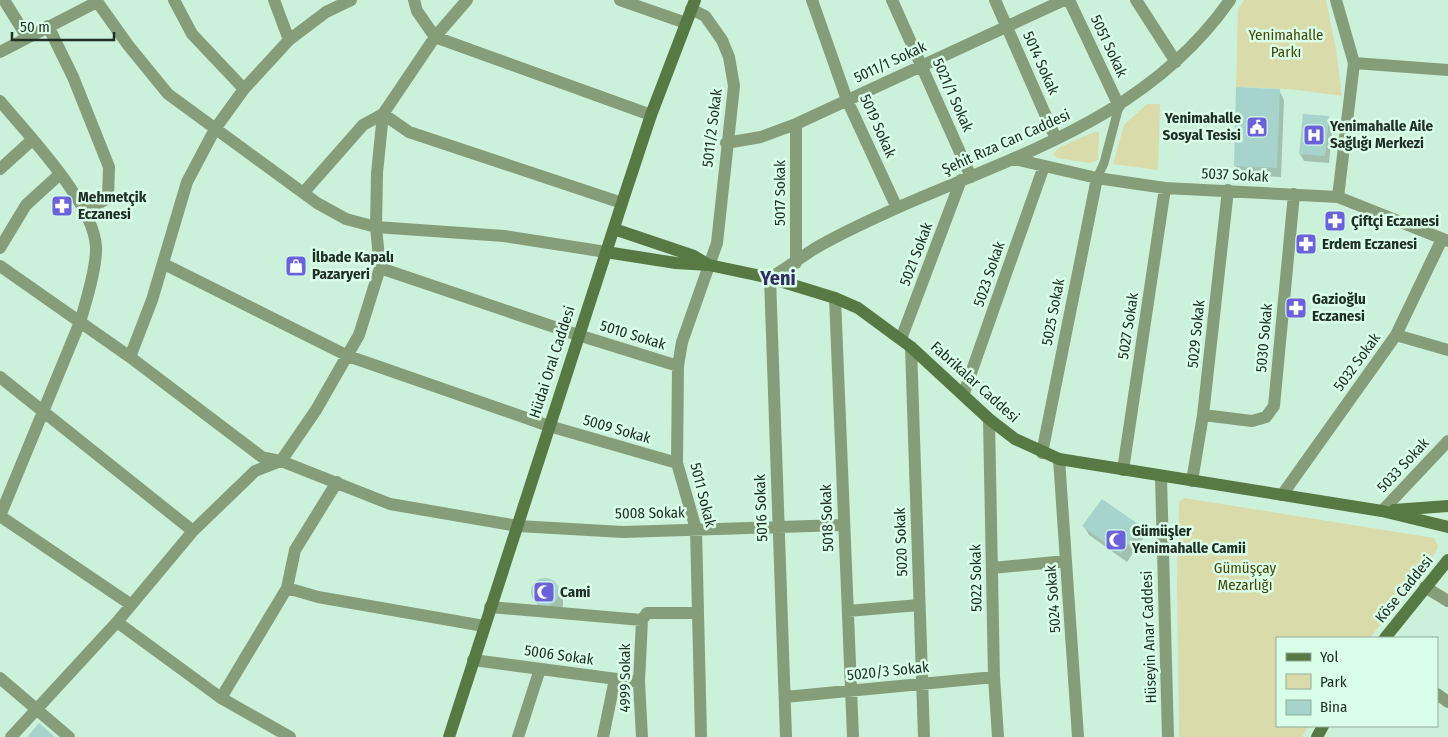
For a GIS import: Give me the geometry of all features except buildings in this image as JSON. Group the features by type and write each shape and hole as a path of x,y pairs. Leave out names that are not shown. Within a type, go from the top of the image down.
{"street":[{"path":"4,0 28,37"},
{"path":"174,0 192,34 244,89"},
{"path":"274,0 289,40"},
{"path":"130,357 164,264 187,182 215,129 244,89 289,40 326,12 351,0"},
{"path":"414,0 417,11 435,37 651,115"},
{"path":"304,192 363,125 383,114 435,37 467,0"},
{"path":"620,0 686,23"},
{"name":"5019 Sokak","path":"812,0 847,100 897,208"},
{"name":"5021/1 Sokak","path":"892,0 922,64 966,179"},
{"name":"5014 Sokak","path":"995,0 1056,139"},
{"name":"5011/1 Sokak","path":"726,143 760,137 796,124 1006,25 1064,0"},
{"name":"5051 Sokak","path":"1069,0 1119,106"},
{"path":"1136,0 1176,62"},
{"name":"Şehit Rıza Can Caddesi","path":"770,278 832,239 897,208 1014,159 1119,106 1151,84 1197,42 1230,0"},
{"path":"1336,0 1354,63 1338,197"},
{"path":"0,52 96,1 128,45 168,94 304,192 346,219 376,227 504,236 606,252"},
{"name":"Hüdai Oral Caddesi","path":"449,737 651,115 693,5"},
{"name":"5011/2 Sokak","path":"693,5 715,28 729,57 734,86 726,143 717,243 709,266"},
{"path":"48,26 73,77 109,167 108,198 85,211"},
{"path":"1354,63 1448,70"},
{"path":"0,101 60,174 91,219 96,247 87,299 80,322 44,414 0,516 130,604"},
{"path":"383,114 409,132 622,203"},
{"path":"10,737 117,622 130,604 193,531 255,472 281,460 316,410 348,356 368,313 380,268 376,227 377,173 383,114"},
{"name":"5017 Sokak","path":"796,124 796,263"},
{"path":"0,169 32,140"},
{"name":"5037 Sokak","path":"1014,159 1097,178 1165,188 1338,197 1445,240"},
{"name":"5023 Sokak","path":"964,394 1044,166"},
{"path":"0,248 26,204 60,174"},
{"name":"5025 Sokak","path":"1042,452 1097,178"},
{"name":"5021 Sokak","path":"906,343 966,179"},
{"name":"5027 Sokak","path":"1123,470 1165,188"},
{"name":"5029 Sokak","path":"1192,481 1203,415 1228,190"},
{"name":"5030 Sokak","path":"1203,415 1252,422 1266,418 1274,406 1294,194"},
{"name":"Fabrikalar Caddesi","path":"614,229 694,256 709,266"},
{"name":"5032 Sokak","path":"1282,495 1396,335 1445,240"},
{"name":"Fabrikalar Caddesi","path":"606,252 709,266 770,278 835,298 858,308 906,343 964,394 989,419 1015,439 1059,459 1161,477 1382,511 1448,527"},
{"name":"5009 Sokak","path":"164,264 348,356 549,426 677,463"},
{"name":"5008 Sokak","path":"0,266 130,357 262,457 281,460 390,504 518,526 623,532 844,525"},
{"name":"5011 Sokak","path":"701,737 696,529 677,463 678,366 682,342 709,266"},
{"name":"5010 Sokak","path":"380,268 578,335 678,366"},
{"name":"5016 Sokak","path":"770,278 786,737"},
{"name":"5018 Sokak","path":"835,298 853,737"},
{"path":"1396,335 1448,350"},
{"name":"5020 Sokak","path":"906,343 924,737"},
{"path":"2,384 44,414 193,531"},
{"name":"5022 Sokak","path":"989,419 994,676 998,737"},
{"name":"5033 Sokak","path":"1382,511 1448,441"},
{"name":"5024 Sokak","path":"1059,459 1078,737"},
{"name":"Hüseyin Anar Caddesi","path":"1161,477 1168,737"},
{"path":"221,698 287,588 295,550 337,482"},
{"name":"Fabrikalar Caddesi","path":"1382,511 1448,506"},
{"name":"Köse Caddesi","path":"1386,637 1448,560"},
{"path":"992,568 1066,561"},
{"path":"1425,587 1448,601"},
{"path":"287,588 318,597 484,626"},
{"path":"848,611 919,605"},
{"path":"490,607 642,620 647,613 698,613"},
{"name":"4999 Sokak","path":"642,620 639,682 642,737"},
{"path":"117,622 221,698 290,737"},
{"name":"5006 Sokak","path":"473,660 639,682"},
{"path":"518,737 540,669"},
{"name":"5020/3 Sokak","path":"785,697 852,692 994,676"},
{"path":"0,678 69,737"},
{"path":"603,737 615,679"}],"lane":[{"path":"1097,178 1104,163 1119,106"}],"green space":[{"name":"Yenimahalle Parkı","path":"1244,0 1326,0 1336,49 1342,96 1289,89 1236,87 1238,10"},
{"path":"1147,104 1160,104 1158,170 1113,164 1124,125"},
{"path":"1094,132 1099,132 1098,160 1089,163 1057,158 1053,154 1060,147"},
{"name":"Gümüşçay Mezarlığı","path":"1184,498 1434,538 1438,546 1436,552 1371,637 1276,637 1276,727 1308,727 1302,737 1179,737 1177,585 1179,502"}],"place":[{"name":"Yenimahalle Sosyal Tesisi","path":"1257,127"},
{"name":"Yenimahalle Aile Sağlığı Merkezi","path":"1314,135"},
{"name":"Mehmetçik Eczanesi","path":"62,206"},
{"name":"Çiftçi Eczanesi","path":"1335,221"},
{"name":"Erdem Eczanesi","path":"1306,244"},
{"name":"İlbade Kapalı Pazaryeri","path":"296,266"},
{"name":"Gazioğlu Eczanesi","path":"1296,308"},
{"name":"Gümüşler Yenimahalle Camii","path":"1116,540"},
{"name":"Cami","path":"544,592"}],"district":[{"name":"Yeni","path":"778,278"}]}
